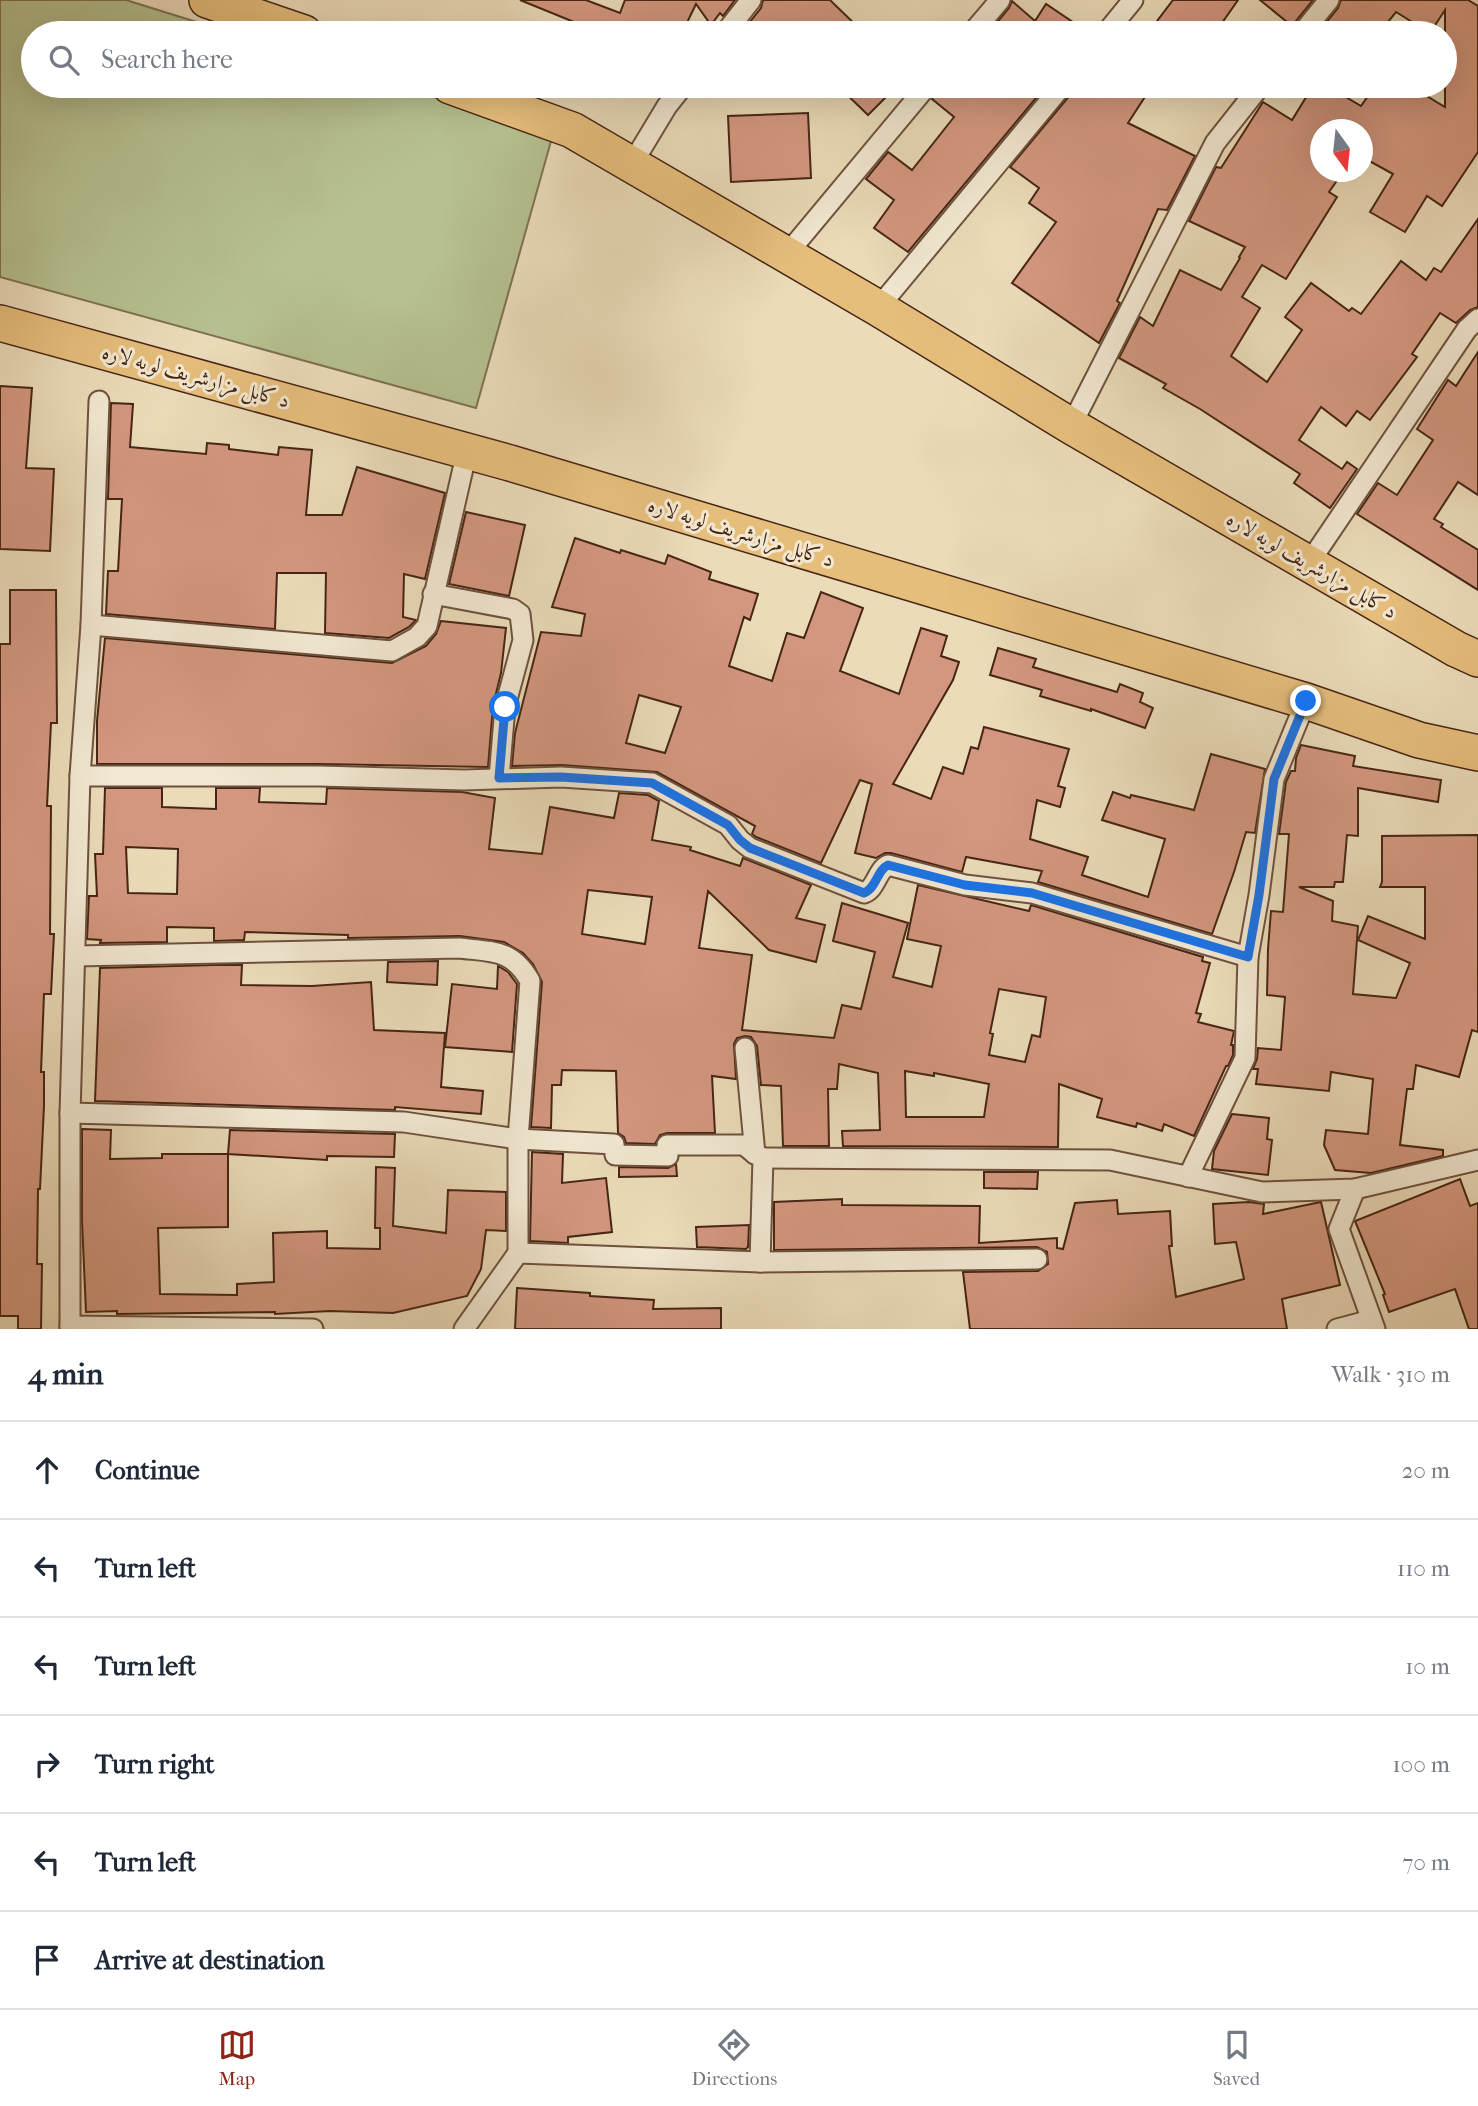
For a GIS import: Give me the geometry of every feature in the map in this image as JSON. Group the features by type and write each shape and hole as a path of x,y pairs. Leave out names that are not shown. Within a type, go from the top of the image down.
{"highway":[{"path":"216,1 271,21"},
{"name":"د کابل مزارشریف لویه لاره","path":"483,98 572,130 787,254 1071,426 1456,649 1478,659"},
{"name":"د کابل مزارشریف لویه لاره","path":"0,323 467,451 1306,701 1419,740 1478,753"}],"street":[{"path":"734,21 751,0"},
{"path":"982,21 1000,0"},
{"path":"1116,21 1133,0"},
{"path":"1312,21 1329,0"},
{"path":"632,164 673,98"},
{"path":"787,254 917,98"},
{"path":"878,308 1052,98"},
{"path":"1071,426 1215,143 1251,98"},
{"path":"1309,563 1467,329 1478,319"},
{"path":"99,401 91,625 80,776 70,1113 70,1327 313,1329"},
{"path":"91,625 393,650 418,637 427,626 467,451"},
{"path":"433,594 513,609 520,614 523,640 505,707 499,778"},
{"path":"1188,1177 1245,1058 1248,957 1274,779 1306,701"},
{"path":"80,776 561,777 652,783 728,825 750,848 864,893 869,891 888,865 965,885 1032,893 1248,957"},
{"path":"76,956 459,948 503,953 521,965 530,981 519,1139 518,1253 464,1329"},
{"path":"745,1048 759,1156 760,1262"},
{"path":"70,1113 404,1122 519,1139 614,1144 615,1155 628,1157 668,1156 667,1145 744,1145 759,1156 1110,1160 1262,1192 1355,1189 1478,1160"},
{"path":"1337,1329 1373,1324 1339,1229 1355,1189"},
{"path":"518,1253 760,1262 1037,1259"}],"green space":[{"path":"0,0 126,0 193,21 21,21 21,98 437,98 553,134 476,408 0,277"}],"building":[{"path":"520,0 586,0 620,13 625,0 735,0 723,16 720,13 714,21 708,21 696,4 688,21 572,21"},
{"path":"763,0 830,0 852,21 751,21 761,8"},
{"path":"1173,0 1238,0 1223,21 1157,21"},
{"path":"1260,0 1313,0 1296,21 1286,21"},
{"path":"1341,0 1468,0 1478,6 1478,152 1442,206 1427,196 1405,232 1370,212 1393,174 1373,163 1373,119 1310,119 1310,182 1336,182 1329,192 1337,197 1286,279 1262,265 1242,297 1260,308 1231,356 1267,382 1302,330 1285,317 1311,283 1349,311 1352,308 1361,314 1401,261 1426,280 1434,268 1441,272 1478,219 1478,307 1470,310 1456,323 1440,313 1412,354 1417,357 1370,420 1357,411 1346,426 1321,407 1299,440 1342,469 1347,462 1357,469 1330,508 1294,483 1300,474 1163,388 1166,384 1119,358 1140,317 1153,326 1180,270 1221,290 1240,258 1245,247 1189,221 1216,167 1221,168 1263,102 1292,120 1306,98 1347,98 1361,106 1367,98 1430,98 1445,107 1445,98 1457,98 1457,21 1445,21 1445,10 1438,21 1411,21 1396,12 1389,21 1328,21"},
{"path":"1012,1 1035,21 998,21"},
{"path":"1046,4 1071,21 1035,21"},
{"path":"850,98 885,98 868,115"},
{"path":"1036,98 908,252 874,228 894,200 866,179 888,152 912,170 954,117 932,99"},
{"path":"1068,98 1144,98 1128,123 1195,156 1167,210 1158,209 1117,301 1120,303 1099,343 1012,283 1056,222 1029,203 1039,188 1010,167"},
{"path":"808,113 811,178 731,182 728,116"},
{"path":"1478,352 1478,495 1458,482 1434,519 1443,524 1441,527 1478,550 1478,590 1357,514 1378,483 1397,495 1433,440 1417,429 1448,380 1456,386"},
{"path":"0,386 32,388 26,468 54,469 50,551 0,549"},
{"path":"111,403 133,404 130,447 206,454 207,443 229,445 229,449 278,455 279,447 312,450 306,515 342,515 357,467 445,493 425,579 404,574 403,617 416,620 389,638 325,633 326,573 277,573 275,629 106,614 108,571 118,571 122,499 108,499"},
{"path":"466,512 525,525 509,596 449,584"},
{"path":"575,538 665,564 668,555 711,572 709,579 758,594 750,620 744,617 729,666 772,681 787,633 804,638 821,592 863,608 840,671 899,694 921,628 947,636 941,656 959,662 953,680 893,784 931,799 943,767 963,774 971,747 978,749 984,727 1069,749 1058,786 1065,788 1060,807 1037,800 1030,839 1088,857 1082,875 1148,897 1165,839 1102,820 1113,792 1130,798 1131,795 1194,810 1211,754 1265,769 1255,833 1246,832 1212,934 1038,882 1042,871 966,857 962,872 891,853 876,858 855,853 872,784 860,780 821,863 756,837 752,834 755,826 657,772 562,765 512,766 515,733 541,632 581,636 585,614 552,607","holes":["639,695 681,707 665,753 626,743"]},
{"path":"10,590 56,590 57,723 51,723 47,806 51,806 50,934 54,934 51,994 44,994 41,1072 44,1072 44,1106 38,1189 37,1264 42,1264 41,1329 18,1329 18,1316 0,1316 0,644 10,644"},
{"path":"441,621 506,628 501,673 493,706 488,767 97,764 97,721 105,638 392,663 426,646 436,634"},
{"path":"998,648 1036,659 1033,667 1117,692 1120,684 1143,693 1140,702 1153,708 1145,728 1091,709 1040,696 1042,690 990,675"},
{"path":"1301,745 1355,756 1353,766 1441,780 1438,802 1358,788 1358,836 1347,835 1343,882 1335,882 1334,887 1299,887 1333,901 1332,921 1358,926 1353,994 1396,998 1410,963 1358,940 1368,916 1425,939 1425,887 1380,887 1382,836 1478,835 1478,1032 1472,1030 1459,1077 1416,1065 1413,1089 1407,1089 1400,1145 1443,1150 1443,1156 1371,1173 1335,1170 1324,1145 1326,1130 1368,1134 1373,1079 1331,1072 1329,1091 1256,1084 1258,1069 1253,1069 1258,1048 1281,1050 1285,997 1267,995 1268,949 1271,911 1283,912 1289,834 1279,834 1286,782 1291,771 1295,771"},
{"path":"105,788 162,788 162,807 216,809 216,788 260,788 259,802 326,804 327,788 462,792 495,798 489,849 542,854 550,807 614,818 619,793 648,795 659,801 652,840 691,847 690,850 740,866 743,858 811,885 796,918 825,925 816,962 769,950 708,891 699,948 752,955 742,1030 834,1038 842,1005 861,1009 875,952 833,941 842,903 908,923 893,977 932,987 941,946 907,939 918,885 1029,911 1031,905 1203,957 1202,961 1210,963 1196,1013 1201,1014 1198,1022 1234,1031 1231,1045 1233,1055 1194,1136 1164,1124 1162,1131 1137,1123 1136,1127 1097,1117 1102,1099 1059,1084 1058,1147 843,1146 842,1131 880,1130 878,1073 839,1064 837,1089 828,1089 829,1146 783,1146 781,1086 761,1085 757,1046 751,1037 745,1036 737,1038 734,1044 736,1079 712,1076 715,1133 667,1133 660,1135 655,1144 626,1143 624,1137 618,1133 616,1071 562,1070 561,1085 552,1085 551,1128 531,1127 542,982 533,964 523,953 504,942 460,936 348,938 348,935 245,932 244,940 214,941 214,928 167,927 167,942 100,943 101,940 87,939 89,896 97,896 95,854 103,854","holes":["126,847 178,849 177,894 128,893","588,890 652,897 645,944 582,934","999,989 1046,997 1040,1037 1032,1035 1025,1062 989,1055 993,1034 990,1033","905,1071 934,1076 934,1073 989,1084 984,1117 906,1117"]},
{"path":"438,961 437,985 387,982 388,962"},
{"path":"242,965 241,985 312,986 371,982 374,1030 445,1033 441,1087 483,1091 481,1114 395,1107 395,1110 95,1101 100,968"},
{"path":"498,966 508,972 517,984 512,1052 445,1047 452,984 497,989"},
{"path":"1232,1114 1269,1118 1267,1139 1272,1140 1268,1175 1212,1169 1214,1151"},
{"path":"82,1129 111,1130 110,1159 162,1158 162,1154 228,1154 228,1227 158,1228 160,1294 237,1295 237,1284 274,1282 273,1233 327,1231 327,1248 380,1249 380,1228 375,1228 376,1167 395,1168 393,1226 446,1233 448,1190 506,1192 506,1231 486,1230 481,1269 467,1296 393,1313 86,1312"},
{"path":"230,1130 395,1134 394,1157 327,1156 327,1160 228,1154"},
{"path":"532,1152 563,1154 562,1183 606,1178 612,1232 568,1237 568,1243 530,1241"},
{"path":"676,1164 677,1176 619,1177 619,1167 668,1168"},
{"path":"984,1172 1038,1172 1037,1189 984,1188"},
{"path":"1460,1179 1470,1206 1478,1203 1478,1329 1469,1329 1455,1289 1389,1312 1383,1295 1385,1294 1355,1221"},
{"path":"842,1199 842,1205 980,1206 979,1243 1057,1238 1057,1248 1063,1249 1075,1203 1117,1200 1118,1214 1170,1211 1172,1246 1169,1246 1176,1297 1244,1279 1236,1242 1215,1244 1213,1204 1264,1204 1263,1214 1321,1202 1340,1285 1282,1299 1287,1329 970,1329 963,1272 1038,1271 1048,1264 1047,1252 1037,1247 774,1250 774,1202"},
{"path":"749,1225 746,1249 697,1247 696,1227"},
{"path":"517,1288 654,1300 653,1309 721,1308 721,1329 515,1329"}],"route":[{"path":"505,707 499,778 561,777 652,783 728,825 750,848 864,893 869,891 885,865 888,865 965,885 1032,893 1248,957 1274,779 1306,701"}]}
